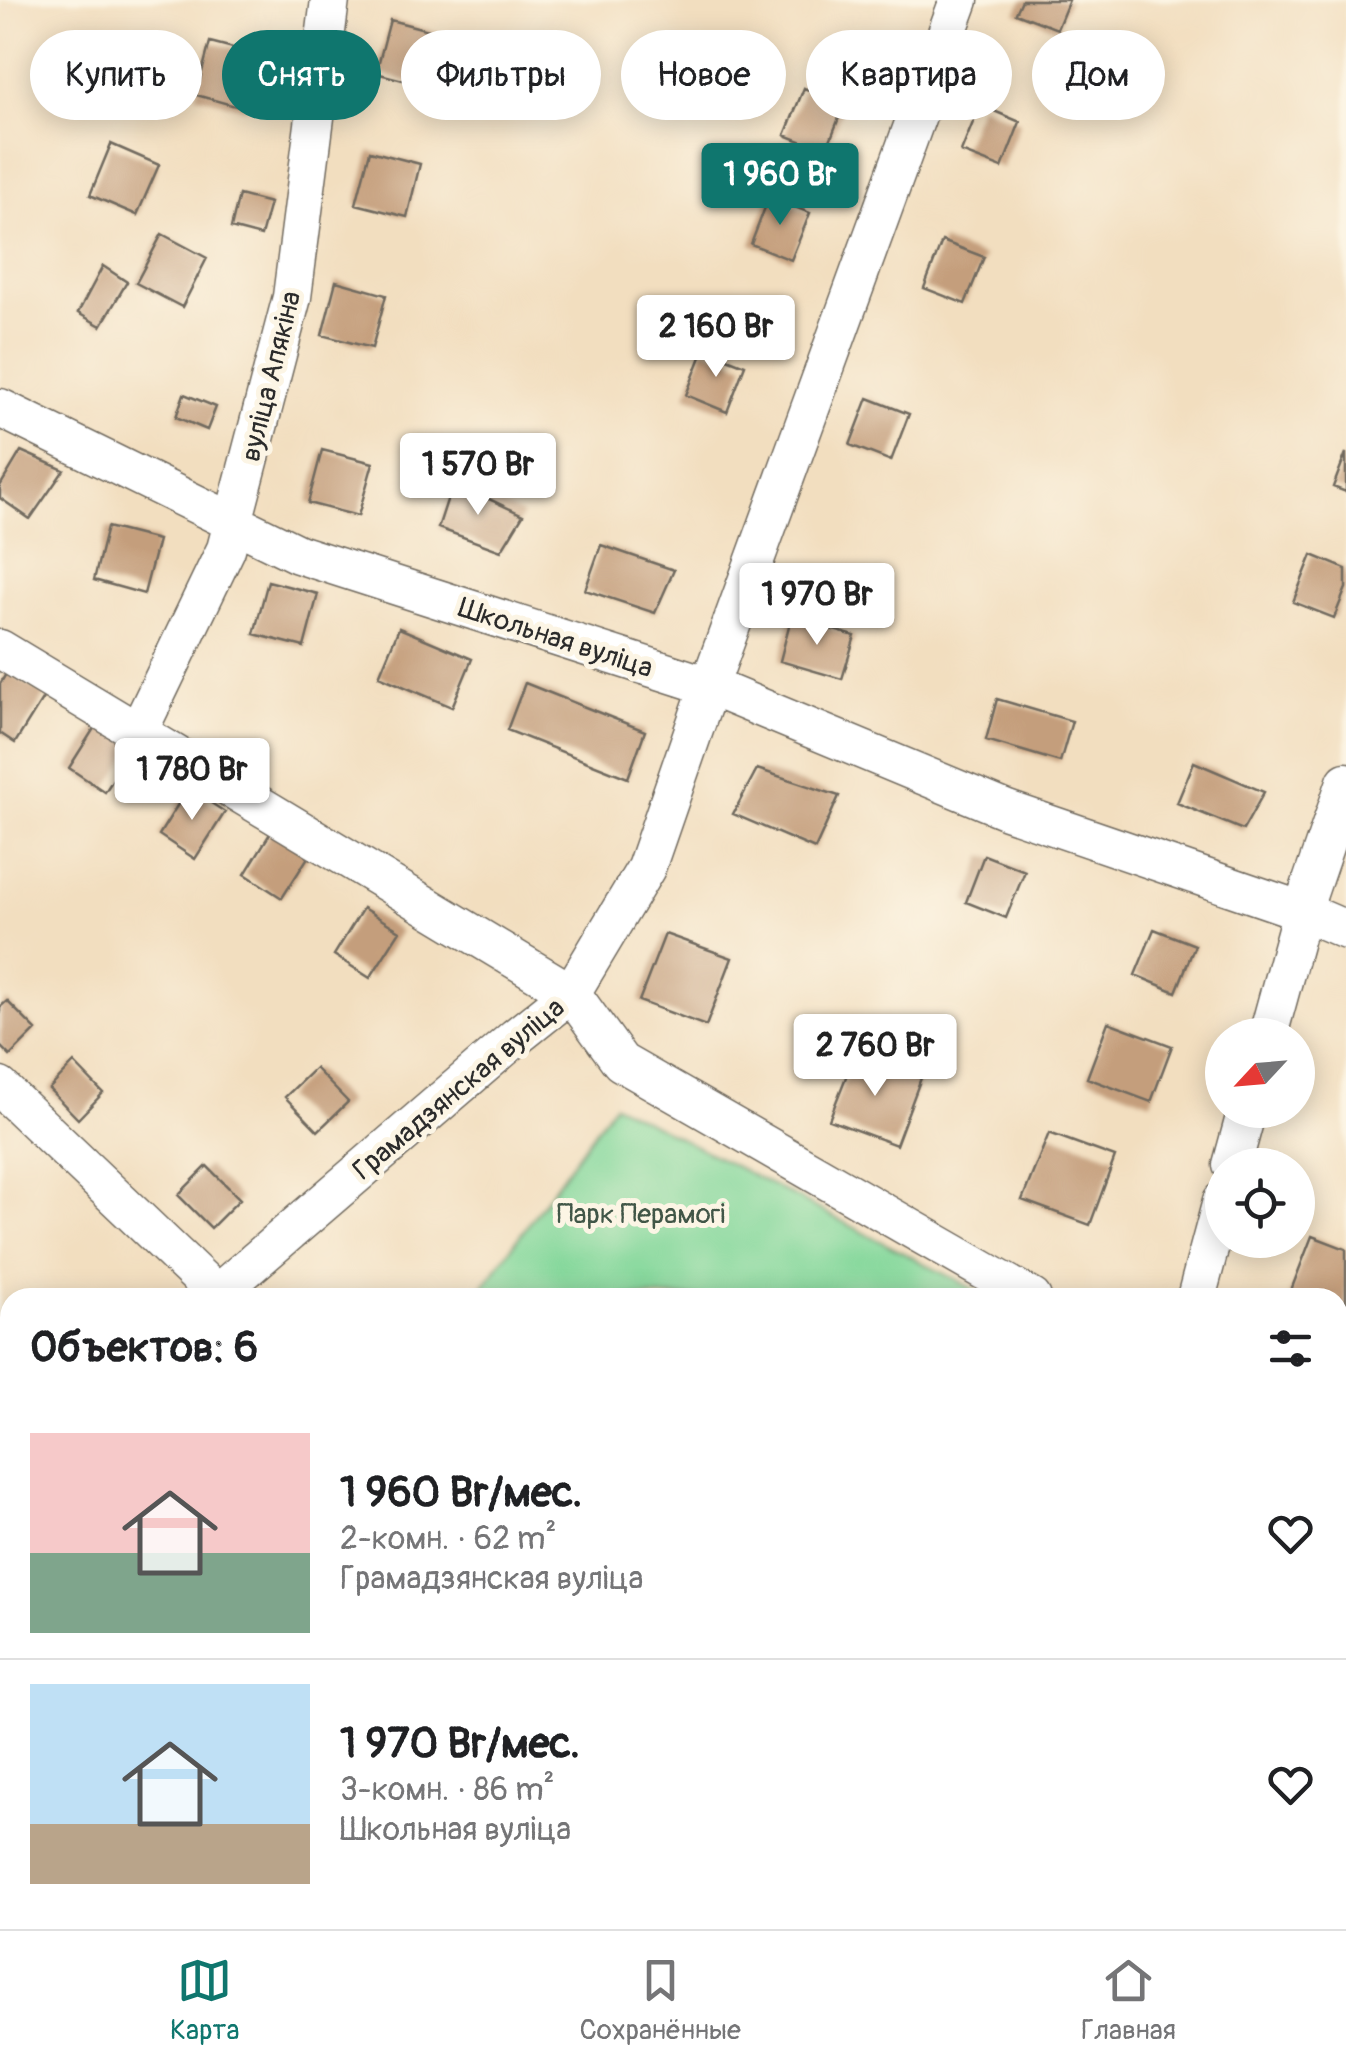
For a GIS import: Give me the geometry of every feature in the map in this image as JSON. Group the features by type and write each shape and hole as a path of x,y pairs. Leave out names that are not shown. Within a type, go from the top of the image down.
{"street":[{"name":"вуліца Апякіна","path":"138,732 226,549 292,297 330,0"},
{"name":"Грамадзянская вуліца","path":"224,1288 570,993 646,868 959,0"},
{"name":"Школьная вуліца","path":"0,408 298,554 710,686 1007,810 1346,930"},
{"path":"0,649 570,993 620,1062 1015,1288"},
{"path":"1273,1018 1302,912 1346,782"},
{"name":"Грамадзянская вуліца","path":"0,1087 211,1288"},
{"path":"1199,1288 1207,1258"}],"green space":[{"name":"Парк Перамогі","path":"614,1104 972,1288 482,1288"}],"building":[{"path":"1022,0 1069,0 1057,29 1016,13"},
{"path":"390,20 428,30 401,30 401,80 381,74 381,54"},
{"path":"210,42 222,45 222,102 202,97 202,72"},
{"path":"804,88 806,120 838,120 826,151 785,135"},
{"path":"1012,119 1020,122 1002,168 961,152 974,120"},
{"path":"111,144 159,165 137,215 90,195"},
{"path":"370,151 420,164 407,217 356,204"},
{"path":"239,195 270,203 261,236 231,228"},
{"path":"769,197 810,213 791,260 751,244"},
{"path":"162,234 207,258 182,307 136,283"},
{"path":"942,241 984,257 965,304 924,288"},
{"path":"103,266 127,282 101,326 78,313"},
{"path":"336,281 386,295 372,348 322,335"},
{"path":"704,349 745,365 727,412 686,395"},
{"path":"184,394 216,407 207,430 176,417"},
{"path":"868,398 909,414 891,461 850,445"},
{"path":"322,450 373,463 358,516 308,503"},
{"path":"21,451 64,470 30,519 0,498 0,486"},
{"path":"1346,453 1346,492 1333,487"},
{"path":"453,482 523,515 501,551 438,528"},
{"path":"107,527 158,540 144,594 94,580"},
{"path":"601,545 674,570 655,613 585,590"},
{"path":"1312,555 1346,569 1346,588 1334,618 1293,602"},
{"path":"268,581 318,594 304,647 254,634"},
{"path":"791,618 855,636 842,679 780,661"},
{"path":"399,628 472,659 452,707 379,676"},
{"path":"7,672 45,695 15,743 0,733 0,684"},
{"path":"525,683 645,731 628,778 507,730"},
{"path":"997,699 1072,721 1060,762 986,740"},
{"path":"98,722 135,745 105,792 69,768"},
{"path":"1194,762 1264,792 1243,830 1177,803"},
{"path":"757,769 839,796 815,849 733,814"},
{"path":"188,788 225,812 195,859 159,835"},
{"path":"274,827 312,851 282,898 245,874"},
{"path":"984,855 1025,871 1006,918 966,902"},
{"path":"363,908 400,931 370,978 334,955"},
{"path":"1154,929 1195,945 1176,992 1135,975"},
{"path":"665,934 732,958 706,1026 639,1001"},
{"path":"7,1001 36,1030 10,1056 0,1046 0,1007"},
{"path":"1108,1022 1172,1046 1151,1102 1087,1078"},
{"path":"855,1054 921,1078 896,1145 829,1120"},
{"path":"74,1063 103,1093 78,1119 49,1089"},
{"path":"315,1068 348,1102 318,1131 285,1097"},
{"path":"1049,1133 1115,1157 1090,1225 1022,1200"},
{"path":"207,1166 240,1199 211,1228 178,1195"},
{"path":"1315,1237 1346,1249 1346,1288 1292,1288 1303,1258 1315,1258"}]}
